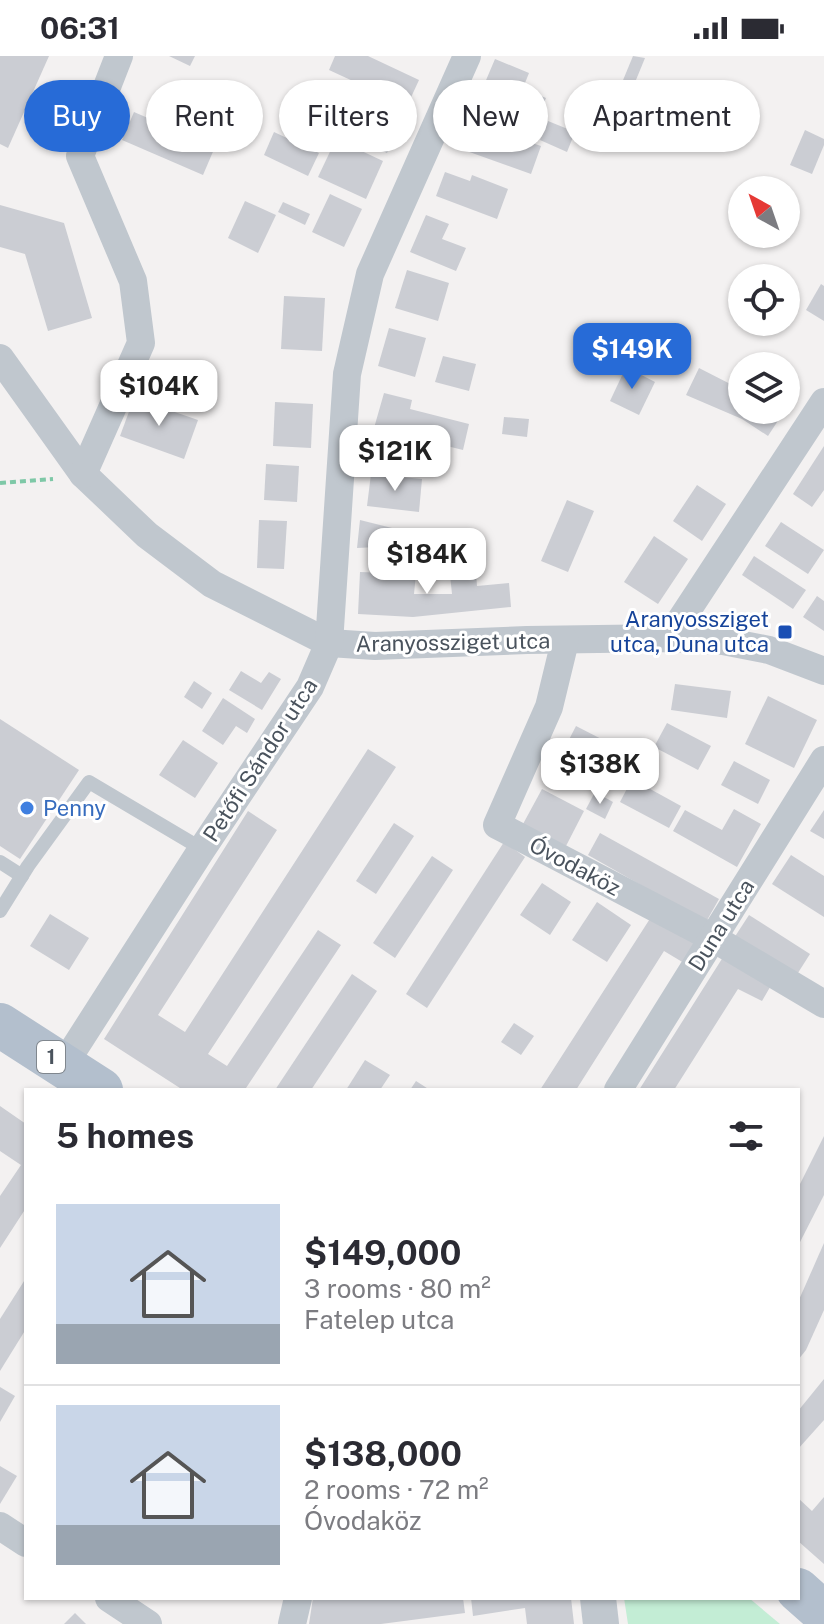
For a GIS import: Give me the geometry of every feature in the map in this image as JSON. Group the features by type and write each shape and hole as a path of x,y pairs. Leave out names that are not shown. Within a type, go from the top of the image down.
{"main road":[{"name":"1","path":"0,1025 98,1088"},
{"path":"800,1592 824,1613"}],"street":[{"path":"83,474 141,343 133,281 80,156 119,56"},
{"name":"Petőfi Sándor utca","path":"63,1066 310,687 329,643 347,374 370,274 467,56"},
{"name":"Aranyossziget utca","path":"0,358 83,474 147,535 212,584 329,643 375,646 669,638 723,641 769,650 824,671"},
{"path":"669,638 824,402"},
{"name":"Óvodaköz","path":"565,641 549,707 497,825 713,938 824,1004"},
{"name":"Duna utca","path":"619,1088 824,760"},
{"path":"0,1526 24,1542"},
{"path":"112,1600 148,1624"},
{"path":"292,1624 298,1600"},
{"path":"598,1600 601,1624"}],"lane":[{"path":"0,911 89,782 202,849"},
{"path":"0,862 22,876"}],"green space":[{"path":"624,1600 751,1600 780,1624 628,1624"}],"building":[{"path":"0,56 49,56 38,80 24,80 24,112 8,148 0,144"},
{"path":"169,56 195,56 190,66"},
{"path":"335,56 368,56 419,80 417,84 417,80 351,80 329,70"},
{"path":"633,56 645,58 636,80 623,80"},
{"path":"495,59 529,73 526,80 486,80"},
{"path":"134,112 146,117 146,150 130,143 130,121"},
{"path":"548,121 564,128 564,151 548,144"},
{"path":"805,130 824,139 812,174 790,165"},
{"path":"274,132 279,134 279,152 319,153 308,176 264,155"},
{"path":"150,152 213,152 203,175"},
{"path":"330,152 364,152 383,161 366,199 318,177"},
{"path":"469,152 539,152 531,174"},
{"path":"445,172 470,181 472,175 508,189 497,219 436,196"},
{"path":"330,194 362,209 344,247 312,232"},
{"path":"245,201 276,215 258,253 228,238"},
{"path":"283,202 310,214 305,225 278,212"},
{"path":"0,205 64,223 92,318 48,331 25,254 0,247"},
{"path":"426,215 449,224 442,239 466,248 456,271 410,252"},
{"path":"407,270 449,283 438,321 395,308"},
{"path":"821,284 824,286 824,321 806,310"},
{"path":"284,296 325,298 322,351 281,349"},
{"path":"389,328 426,338 415,377 378,366"},
{"path":"443,356 476,364 469,391 435,382"},
{"path":"626,367 655,382 639,415 610,401"},
{"path":"699,368 728,383 728,413 686,395"},
{"path":"384,393 412,400 410,409 469,424 463,450 374,428"},
{"path":"134,398 198,420 184,459 120,436"},
{"path":"275,402 313,404 311,448 273,446"},
{"path":"504,417 529,419 527,437 502,434"},
{"path":"750,424 776,424 768,436"},
{"path":"824,446 824,490 812,507 793,494"},
{"path":"266,464 299,466 297,502 264,500"},
{"path":"371,474 422,479 419,512 367,506"},
{"path":"697,485 726,504 702,541 673,521"},
{"path":"567,500 594,511 568,572 541,561"},
{"path":"259,520 287,521 284,569 257,568"},
{"path":"360,520 404,531 402,542 376,537 377,547 357,548"},
{"path":"781,522 824,550 808,574 765,546"},
{"path":"654,536 688,559 658,604 624,582"},
{"path":"754,556 806,590 793,609 742,575"},
{"path":"360,572 416,574 414,594 452,594 450,575 476,573 477,586 509,583 511,607 413,617 358,614"},
{"path":"817,596 824,601 824,631 803,617"},
{"path":"241,671 261,683 269,672 281,679 262,710 229,690"},
{"path":"194,681 212,693 202,709 184,697"},
{"path":"675,684 731,691 727,718 671,710"},
{"path":"768,696 817,720 794,768 745,744"},
{"path":"223,698 255,719 247,733 236,726 223,745 202,731"},
{"name":"Penny","path":"0,719 79,770 20,859 0,846"},
{"path":"667,723 711,746 698,770 654,747"},
{"path":"576,726 615,746 595,783 557,763"},
{"path":"183,740 218,763 195,798 159,775"},
{"path":"368,749 396,767 208,1054 227,1066 318,930 341,945 246,1088 180,1088 104,1039 248,811 277,830 158,1015 185,1032"},
{"path":"734,761 770,780 758,804 721,785"},
{"path":"632,779 681,806 669,828 620,802"},
{"path":"542,789 584,811 566,846 523,824"},
{"path":"595,792 613,802 605,819 586,809"},
{"path":"734,809 761,824 737,867 673,831 685,810 722,830"},
{"path":"824,810 824,839 810,831"},
{"path":"394,823 414,836 376,894 356,881"},
{"path":"600,833 719,899 706,922 588,855"},
{"path":"504,842 525,857 427,1008 406,994"},
{"path":"791,855 824,876 824,917 772,884"},
{"path":"432,856 453,870 395,958 373,943"},
{"path":"542,883 571,902 550,935 520,915"},
{"path":"597,902 631,925 607,962 572,940"},
{"path":"50,914 89,938 69,970 30,946"},
{"path":"653,914 697,941 684,963 664,951 577,1088 541,1088"},
{"path":"749,915 810,954 796,976 734,938"},
{"path":"725,954 773,982 762,1001 738,989 675,1088 640,1088"},
{"path":"352,974 377,991 312,1088 276,1088"},
{"path":"514,1023 534,1036 521,1055 501,1042"},
{"path":"365,1060 390,1075 381,1088 347,1088"},
{"path":"416,1081 427,1088 411,1088"},
{"path":"0,1106 24,1123 24,1211 0,1248 0,1196 21,1165 0,1151"},
{"path":"824,1136 824,1195 800,1242 800,1184"},
{"path":"824,1243 824,1310 800,1358 800,1297"},
{"path":"24,1281 24,1332 0,1371 0,1319"},
{"path":"824,1379 824,1420 800,1447 800,1409"},
{"path":"0,1387 15,1396 0,1422"},
{"path":"0,1466 17,1476 0,1504"},
{"path":"824,1497 824,1564 800,1543 800,1500 812,1511"},
{"path":"313,1600 463,1600 465,1613 381,1624 309,1624"},
{"path":"471,1600 571,1600 574,1624 527,1624 525,1608 473,1616"},
{"path":"75,1613 86,1624 64,1624"}],"place":[{"name":"Aranyossziget utca, Duna utca","path":"785,632"},
{"name":"Penny","path":"27,808"}]}
